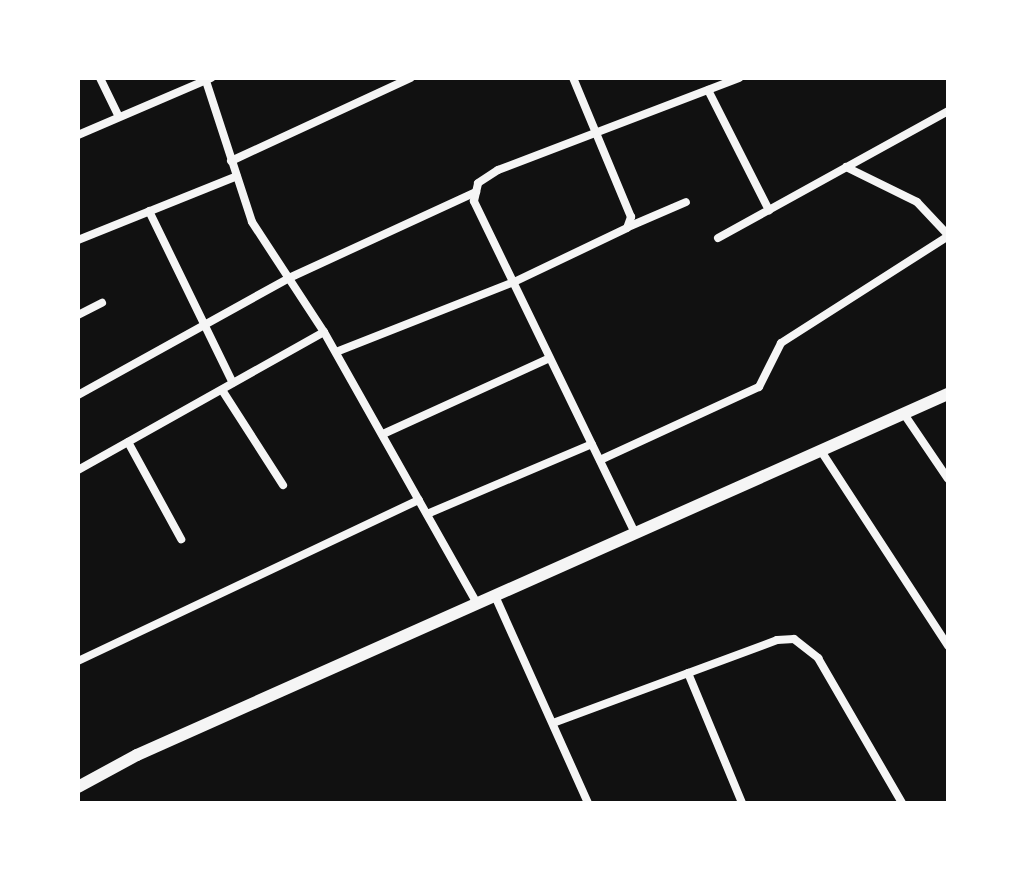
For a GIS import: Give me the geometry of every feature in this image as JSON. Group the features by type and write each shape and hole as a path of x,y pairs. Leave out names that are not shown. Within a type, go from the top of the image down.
{"street":[{"path":"100,78 119,117"},
{"path":"231,161 411,78"},
{"path":"573,78 631,217 627,228"},
{"path":"635,533 474,201 478,183 498,170 739,78"},
{"path":"78,135 208,80 252,222 336,352 477,604"},
{"path":"708,90 769,210"},
{"path":"718,238 948,111"},
{"path":"600,460 759,387 781,343 948,236 917,202 846,167"},
{"path":"78,240 237,176"},
{"path":"78,395 289,278 476,192"},
{"path":"336,352 514,282 686,202"},
{"path":"149,211 203,328 233,383"},
{"path":"78,315 102,303"},
{"path":"78,470 324,332"},
{"path":"383,434 550,358"},
{"path":"222,390 283,485"},
{"path":"78,787 137,755 948,394"},
{"path":"904,414 948,479"},
{"path":"128,442 181,539"},
{"path":"427,514 592,444"},
{"path":"821,451 948,646"},
{"path":"78,661 419,500"},
{"path":"495,596 588,803"},
{"path":"553,723 777,640 808,645 902,803"},
{"path":"688,673 742,803"}]}
